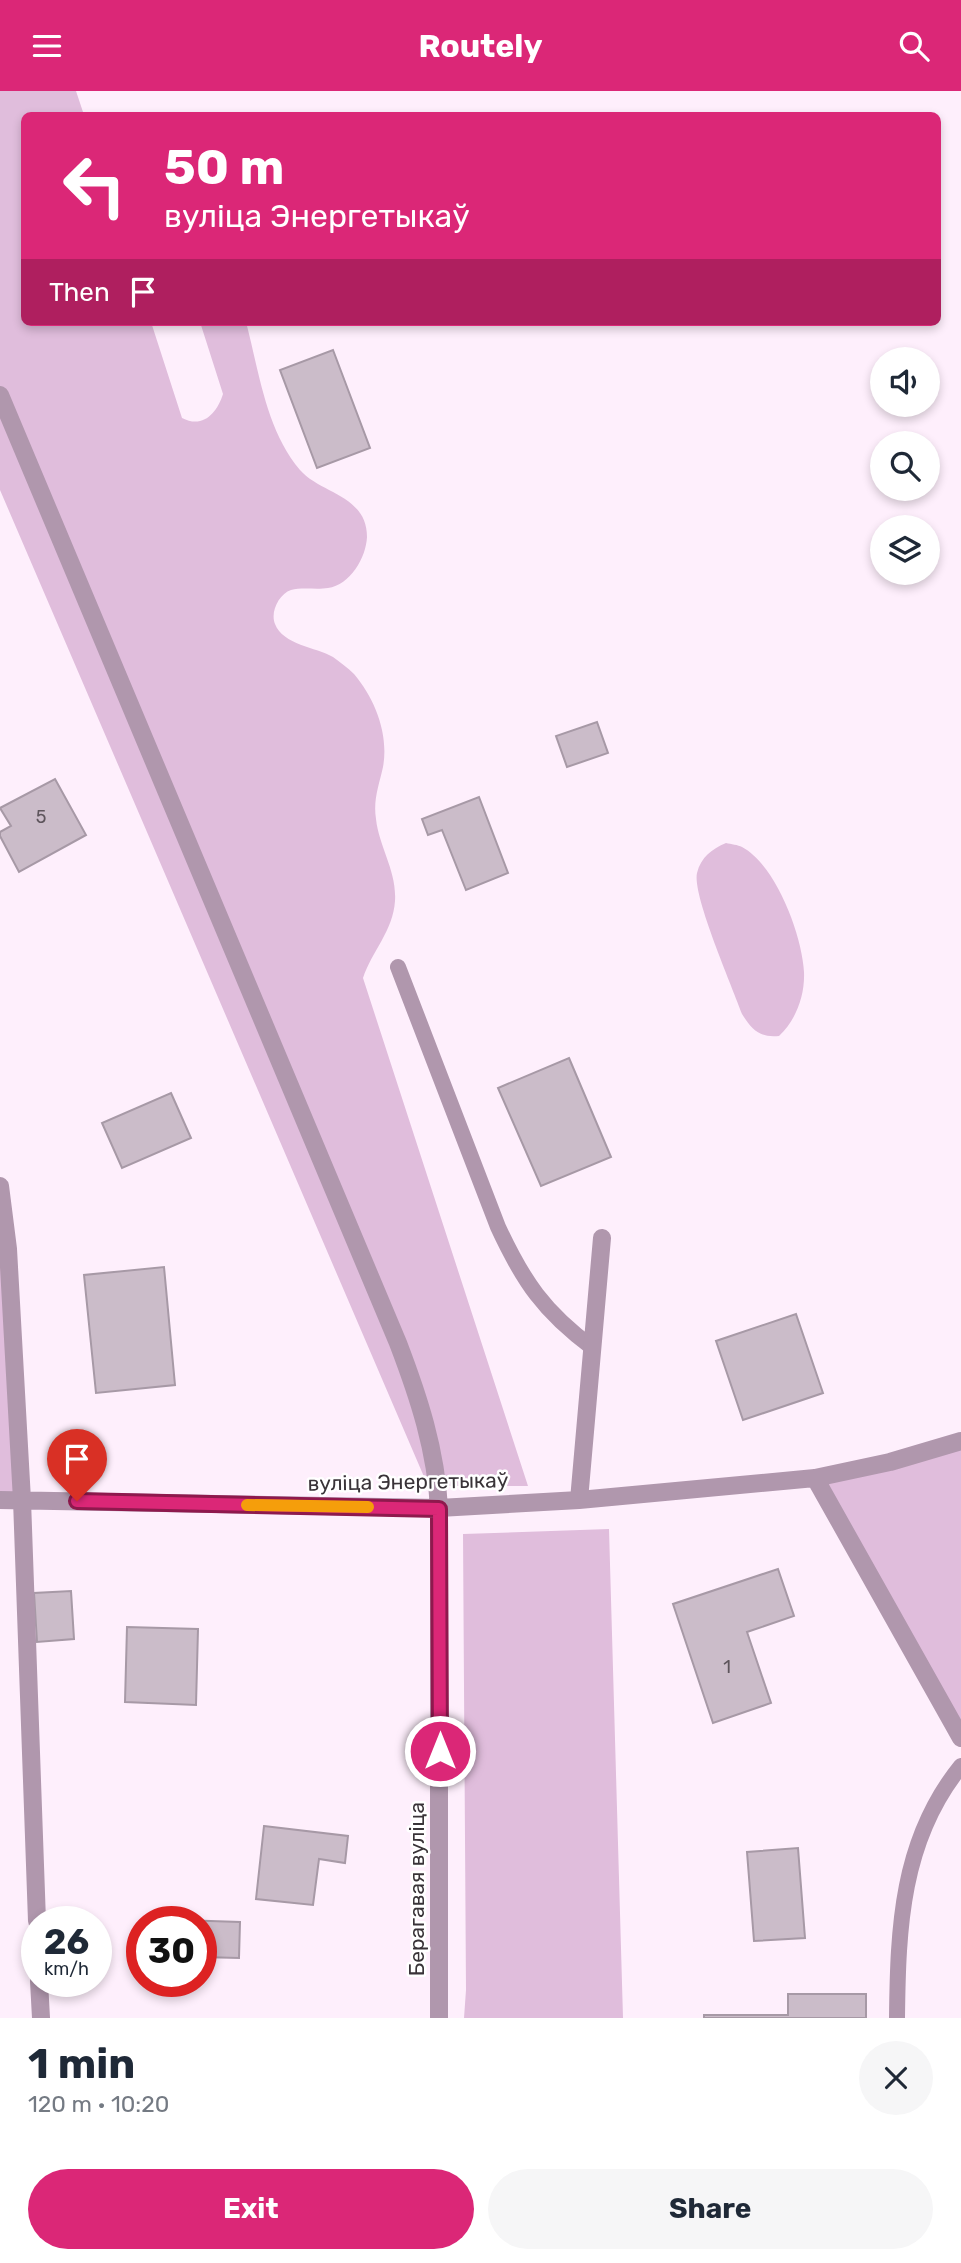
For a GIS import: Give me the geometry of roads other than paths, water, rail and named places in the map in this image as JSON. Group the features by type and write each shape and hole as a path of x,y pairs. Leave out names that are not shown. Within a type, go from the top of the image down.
{"street":[{"name":"Берагавая вуліца","path":"0,395 398,1343 429,1433 437,1474 439,1509 439,2018"},
{"path":"0,1186 8,1249 22,1500 36,1906"},
{"path":"579,1500 602,1238"},
{"name":"вуліца Энергетыкаў","path":"0,1500 439,1509 579,1500 815,1478 877,1465 961,1441"},
{"path":"815,1478 961,1738"},
{"path":"40,1997 41,2018"}],"lane":[{"path":"398,967 498,1227 515,1264 538,1298 555,1317 593,1348"},
{"path":"897,2018 898,1944 904,1896 915,1851 932,1809 961,1766"}]}
